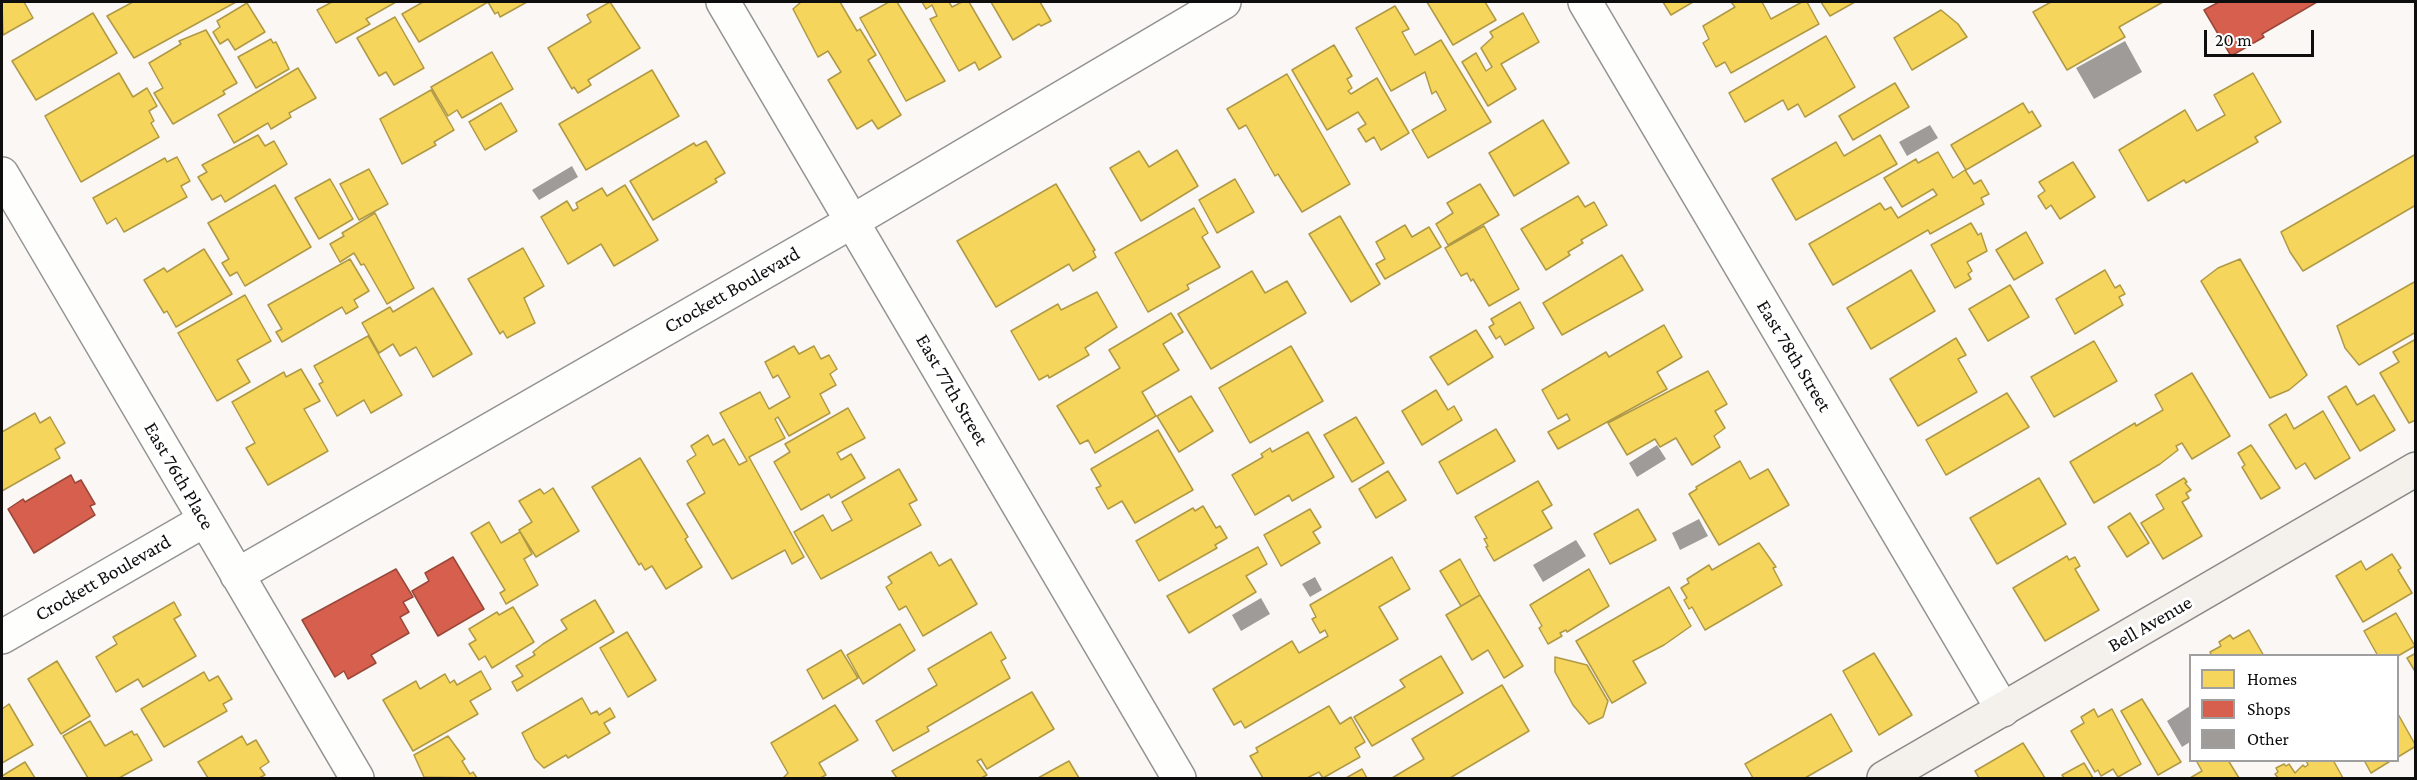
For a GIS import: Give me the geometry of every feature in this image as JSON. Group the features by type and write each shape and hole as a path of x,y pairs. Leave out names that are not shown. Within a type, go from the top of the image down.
{"street":[{"name":"East 77th Street","path":"723,2 1179,778"},
{"name":"Crockett Boulevard","path":"237,575 853,221 1224,2"},
{"name":"East 78th Street","path":"1585,2 2002,710"},
{"name":"East 76th Place","path":"2,174 357,778"},
{"name":"Bell Avenue","path":"1884,778 2415,469"},
{"name":"Crockett Boulevard","path":"2,637 205,520"}],"building: Homes":[{"path":"2,2 24,2 33,18 3,35"},
{"path":"133,2 236,2 134,58 107,16"},
{"path":"332,2 396,2 366,19 370,24 336,43 317,10"},
{"path":"423,2 488,2 419,42 402,14"},
{"path":"488,2 527,2 500,17 498,12 495,14"},
{"path":"610,2 640,48 588,80 591,85 578,93 574,87 572,89 548,48 591,22 587,15"},
{"path":"801,2 840,2 857,31 860,29 876,55 868,60 901,115 878,129 872,120 857,129 828,80 841,72 828,51 818,57 793,9"},
{"path":"889,2 897,2 945,81 906,101 860,18"},
{"path":"922,2 949,2 952,7 962,2 969,2 1001,57 979,70 975,62 959,71 930,19 937,16 932,5 926,9"},
{"path":"991,2 1040,2 1051,21 1041,26 1039,24 1013,40"},
{"path":"1427,2 1485,2 1496,20 1453,45"},
{"path":"1663,2 1693,2 1671,15"},
{"path":"1731,2 1762,2 1771,19 1802,2 1807,2 1819,24 1731,73 1725,62 1716,67 1703,43 1709,39 1703,26 1735,7"},
{"path":"1821,2 1855,2 1830,16"},
{"path":"2051,2 2163,2 2119,27 2125,37 2067,70 2033,12"},
{"path":"247,3 265,32 235,50 228,39 220,44 213,32 220,27 217,21"},
{"path":"1395,6 1409,29 1402,32 1415,55 1441,40 1491,122 1428,158 1412,130 1446,110 1436,91 1432,94 1425,72 1391,91 1356,28"},
{"path":"1941,10 1958,24 1967,37 1912,70 1894,38"},
{"path":"93,13 117,53 36,100 12,61"},
{"path":"1523,13 1539,42 1501,64 1516,89 1488,106 1462,62 1476,53 1486,71 1492,67 1481,48 1493,37 1490,32"},
{"path":"395,17 424,68 394,85 386,72 379,76 357,38"},
{"path":"206,30 237,83 223,91 225,94 173,124 154,93 163,88 149,63 181,44 179,41"},
{"path":"1826,36 1855,87 1805,117 1798,104 1788,110 1783,100 1745,122 1729,93"},
{"path":"271,39 273,43 276,42 289,69 256,88 238,57"},
{"path":"1334,45 1352,76 1347,79 1352,88 1348,91 1351,94 1377,78 1409,133 1381,150 1374,137 1366,142 1358,129 1366,124 1358,112 1327,130 1292,70"},
{"path":"492,52 513,89 462,118 457,110 448,116 431,87"},
{"path":"298,68 316,98 289,113 291,117 271,129 268,123 234,143 218,115"},
{"path":"652,70 679,116 586,170 559,124"},
{"path":"119,73 133,97 147,88 157,106 149,111 154,121 151,123 159,137 81,182 45,116"},
{"path":"2253,73 2281,122 2255,137 2258,142 2186,183 2184,180 2148,201 2119,150 2185,110 2197,131 2225,115 2214,95"},
{"path":"1287,74 1350,184 1302,212 1278,174 1275,176 1246,125 1239,129 1227,109"},
{"path":"1895,83 1909,107 1853,140 1839,116"},
{"path":"431,90 454,130 434,142 436,145 402,164 380,119"},
{"path":"501,103 517,131 485,150 469,122"},
{"path":"2023,103 2029,113 2032,111 2041,126 1966,170 1951,145"},
{"path":"1543,120 1569,163 1514,196 1489,153"},
{"path":"258,135 265,146 274,141 287,164 225,202 221,195 212,200 198,177 207,172 202,165"},
{"path":"1880,135 1897,164 1796,220 1772,179 1836,142 1844,156"},
{"path":"706,141 725,173 715,179 717,182 653,220 630,181 694,143 696,146"},
{"path":"1177,150 1198,186 1141,221 1110,168 1139,151 1149,167"},
{"path":"1938,152 1953,178 1965,170 1974,184 1981,180 1989,194 1981,198 1984,204 1930,234 1928,230 1833,285 1809,244 1880,203 1885,210 1891,207 1898,218 1937,195 1933,189 1902,207 1884,178 1916,159 1918,163"},
{"path":"2416,154 2416,205 2303,271 2290,252 2281,232"},
{"path":"177,157 190,181 181,186 187,197 124,232 116,218 107,224 93,198 165,158 167,162"},
{"path":"2073,162 2095,197 2060,219 2051,205 2046,209 2038,196 2045,191 2039,182"},
{"path":"369,169 388,204 359,220 340,184"},
{"path":"330,179 353,219 319,239 295,198"},
{"path":"1235,179 1254,212 1217,233 1199,200"},
{"path":"1056,184 1095,250 1093,251 1096,257 1073,271 1069,264 996,307 957,241"},
{"path":"1480,184 1499,215 1448,245 1436,224 1453,213 1447,203"},
{"path":"275,185 311,247 245,286 237,272 230,276 222,263 229,259 208,223"},
{"path":"625,185 658,240 614,266 601,244 568,264 541,217 567,201 573,211 578,208 576,203 602,188 607,196"},
{"path":"1578,196 1585,207 1594,202 1607,225 1581,240 1583,243 1568,252 1570,255 1546,270 1521,229"},
{"path":"1194,208 1208,233 1202,237 1220,267 1187,285 1189,289 1148,312 1115,253"},
{"path":"375,213 414,288 387,304 364,264 361,265 354,253 340,262 330,244 344,236 342,233"},
{"path":"1340,216 1380,284 1351,302 1309,234"},
{"path":"1971,223 1978,235 1981,233 1987,251 1967,262 1972,271 1968,274 1971,279 1955,288 1931,245"},
{"path":"1405,225 1412,237 1429,227 1441,247 1385,279 1376,264 1385,259 1376,242"},
{"path":"1484,226 1519,289 1489,306 1473,279 1471,281 1467,273 1461,276 1445,248"},
{"path":"2026,232 2043,263 2014,280 1996,250"},
{"path":"523,248 544,286 524,298 535,323 507,338 503,331 500,334 468,279"},
{"path":"204,249 232,294 176,327 167,311 164,313 144,280 164,268 167,272"},
{"path":"1622,255 1643,290 1562,335 1543,303"},
{"path":"350,259 369,291 354,300 358,307 346,314 342,307 282,342 276,332 282,329 268,305"},
{"path":"2240,259 2307,375 2289,390 2270,398 2201,281 2218,268"},
{"path":"1911,270 1935,311 1871,349 1847,308"},
{"path":"2105,270 2115,288 2120,285 2125,294 2119,297 2123,305 2075,334 2056,299"},
{"path":"1252,271 1265,293 1287,281 1306,313 1211,369 1178,314"},
{"path":"2416,281 2416,332 2359,365 2345,348 2337,326"},
{"path":"2010,285 2029,317 1988,341 1969,309"},
{"path":"433,288 472,354 433,377 416,347 400,356 393,344 379,353 362,323 390,307 393,312"},
{"path":"1097,292 1117,327 1085,348 1089,355 1049,378 1048,375 1039,380 1011,331 1058,304 1061,310"},
{"path":"245,295 271,341 237,360 250,382 217,401 178,333"},
{"path":"1520,302 1534,328 1505,345 1500,336 1496,339 1489,327 1494,324 1491,319"},
{"path":"1171,313 1183,332 1163,344 1179,370 1142,392 1156,416 1095,453 1088,440 1080,444 1057,406 1120,368 1109,350"},
{"path":"1664,325 1682,357 1657,372 1667,389 1558,449 1548,432 1570,420 1567,414 1558,419 1542,390 1606,352 1609,357"},
{"path":"1476,330 1493,357 1448,385 1430,357"},
{"path":"368,336 402,395 371,413 364,400 337,416 319,384 323,382 314,366"},
{"path":"1956,338 1966,355 1958,359 1977,392 1918,426 1890,379"},
{"path":"2416,339 2416,420 2409,423 2380,373 2399,362 2393,352"},
{"path":"2094,341 2117,381 2054,417 2031,377"},
{"path":"794,346 799,354 814,346 821,359 829,355 837,369 830,374 836,385 820,394 830,413 789,436 778,417 775,419 785,438 749,457 804,557 792,564 785,550 732,579 687,504 705,493 687,461 696,455 691,446 708,435 713,445 724,439 739,465 747,461 720,413 760,392 769,409 790,397 778,375 773,378 765,362"},
{"path":"1291,346 1323,401 1250,443 1219,388"},
{"path":"301,369 320,401 304,409 328,451 268,485 246,448 255,443 232,402 284,372 286,377"},
{"path":"1708,371 1727,404 1715,411 1725,428 1714,436 1720,447 1692,465 1676,438 1660,447 1655,439 1627,455 1608,423"},
{"path":"2192,373 2230,436 2192,459 2182,443 2176,446 2178,450 2160,464 2094,503 2070,462 2135,423 2136,426 2163,410 2155,395"},
{"path":"2346,386 2357,405 2374,395 2395,430 2360,451 2328,397"},
{"path":"1436,390 1448,410 1454,406 1462,420 1422,445 1402,411"},
{"path":"2007,393 2029,427 1946,475 1926,440"},
{"path":"1191,396 1213,431 1179,452 1157,416"},
{"path":"848,408 865,438 837,453 841,460 851,454 865,478 831,498 829,494 801,510 774,462 790,452 785,444"},
{"path":"2323,411 2350,458 2315,479 2305,463 2296,469 2269,425 2286,414 2294,429"},
{"path":"35,413 40,423 50,417 65,443 55,449 60,458 2,491 2,432"},
{"path":"1356,417 1384,463 1352,482 1324,435"},
{"path":"1496,429 1515,461 1457,494 1439,462"},
{"path":"1158,430 1193,490 1135,523 1122,501 1108,509 1096,488 1101,486 1091,469"},
{"path":"1308,432 1334,477 1292,501 1289,495 1255,515 1232,475 1263,457 1261,454 1270,448 1272,452"},
{"path":"2251,445 2280,488 2261,499 2242,467 2245,465 2238,453"},
{"path":"640,458 688,537 685,539 702,567 666,589 652,566 645,570 641,563 639,565 592,487"},
{"path":"1740,461 1750,479 1768,469 1789,505 1719,545 1689,494 1697,489 1696,487"},
{"path":"899,469 917,500 909,504 921,525 821,579 794,532 823,515 832,531 852,520 842,502"},
{"path":"1388,471 1406,500 1376,518 1359,489"},
{"path":"2039,478 2066,524 1997,564 1970,518"},
{"path":"2184,478 2191,490 2186,493 2189,498 2182,502 2202,536 2163,559 2141,523 2164,509 2156,495"},
{"path":"1538,481 1552,505 1542,511 1552,528 1494,561 1486,547 1488,546 1484,539 1487,538 1475,517"},
{"path":"553,488 579,531 536,557 519,530 532,522 519,501 540,489 544,494"},
{"path":"1203,506 1216,528 1220,526 1227,538 1215,545 1217,548 1159,581 1136,541 1193,508 1195,511"},
{"path":"1310,509 1321,527 1313,532 1320,543 1281,566 1264,535"},
{"path":"1638,509 1656,540 1610,564 1594,534"},
{"path":"2130,513 2149,543 2127,557 2108,527"},
{"path":"489,522 501,543 520,532 532,554 524,559 538,585 506,604 500,593 505,590 471,533"},
{"path":"1759,543 1776,567 1773,568 1782,585 1705,630 1692,607 1689,609 1684,600 1687,598 1681,588 1689,583 1687,579 1709,565 1712,570"},
{"path":"1258,547 1267,564 1246,576 1256,592 1189,633 1167,596"},
{"path":"931,552 939,566 951,559 977,604 923,636 906,606 899,610 886,587 892,583 888,577"},
{"path":"2392,554 2401,568 2398,570 2412,593 2363,622 2336,576 2361,561 2366,570"},
{"path":"2067,556 2069,560 2075,557 2080,566 2075,569 2099,610 2045,641 2013,588"},
{"path":"1392,557 1410,589 1379,607 1398,639 1245,728 1241,721 1234,725 1213,689 1292,641 1299,653 1328,636 1325,630 1320,633 1312,619 1316,617 1310,605"},
{"path":"1460,559 1480,595 1461,606 1440,571"},
{"path":"1589,569 1609,606 1567,632 1566,630 1560,633 1562,636 1548,644 1539,628 1542,626 1530,605"},
{"path":"1669,587 1691,626 1664,645 1633,661 1646,683 1612,703 1576,641"},
{"path":"1480,595 1523,666 1504,678 1488,650 1472,660 1446,615"},
{"path":"595,600 614,632 517,691 512,682 523,676 516,666 535,655 533,652 567,629 561,620"},
{"path":"174,602 181,615 174,619 196,656 143,687 138,679 116,692 96,657 117,644 113,637"},
{"path":"513,607 534,642 492,668 485,656 479,660 469,644 476,640 469,629 497,612 499,615"},
{"path":"2396,613 2415,646 2399,655 2377,654 2364,631"},
{"path":"900,624 915,650 863,684 847,655"},
{"path":"2249,630 2263,654 2211,654 2210,652 2221,646 2219,642 2230,635 2233,639"},
{"path":"627,632 656,680 628,697 600,648"},
{"path":"991,632 1006,658 1001,661 1010,678 927,727 929,731 893,751 876,721 937,685 928,669"},
{"path":"841,650 858,678 823,699 807,670"},
{"path":"1874,653 1912,715 1879,735 1843,671"},
{"path":"2416,653 2416,673 2407,658"},
{"path":"1441,656 1463,693 1372,746 1354,717 1405,687 1400,680"},
{"path":"1555,657 1587,665 1608,701 1603,717 1589,724 1573,705 1555,672"},
{"path":"57,661 90,716 61,734 28,679"},
{"path":"481,671 491,689 470,701 478,714 413,751 383,700 416,681 420,689 445,674 450,683 454,680 457,685"},
{"path":"204,672 209,681 218,676 232,699 223,704 227,711 164,747 141,709"},
{"path":"1502,685 1529,731 1450,778 1392,778 1424,759 1412,739"},
{"path":"1032,692 1054,729 987,769 981,759 977,761 987,775 981,778 897,778 892,771"},
{"path":"582,698 591,714 597,711 599,715 610,708 615,717 604,723 610,733 568,758 566,755 544,768 535,759 522,733"},
{"path":"2142,699 2181,762 2158,775 2121,711"},
{"path":"9,704 33,745 2,763 2,709"},
{"path":"835,705 858,740 819,763 826,775 820,778 783,778 788,773 771,743"},
{"path":"1329,706 1340,724 1351,717 1365,742 1355,748 1360,757 1323,778 1319,772 1307,778 1263,778 1250,756 1258,752 1256,748"},
{"path":"2094,709 2098,717 2112,709 2141,764 2118,777 2113,769 2101,776 2098,770 2095,772 2071,731 2084,723 2081,717"},
{"path":"1831,714 1852,751 1805,778 1753,778 1745,764"},
{"path":"2399,716 2416,746 2399,756"},
{"path":"90,721 105,746 132,731 134,735 137,734 152,760 119,778 88,778 63,736"},
{"path":"242,736 247,745 256,740 269,762 260,768 265,775 259,778 208,778 198,762"},
{"path":"448,736 465,759 462,761 470,774 473,772 477,778 424,777 414,755"},
{"path":"2023,743 2045,778 1979,778 1975,771"},
{"path":"1069,761 1079,778 1038,778"},
{"path":"25,762 35,778 2,778 2,776"},
{"path":"2197,762 2229,762 2239,778 2190,778 2202,771"},
{"path":"2307,762 2334,762 2343,778 2278,778 2275,774 2278,772 2276,768 2284,764 2286,766 2289,764 2295,773 2303,765 2305,767 2308,765"},
{"path":"2365,762 2389,762 2371,773"},
{"path":"2084,763 2093,778 2064,778 2062,775"},
{"path":"1362,769 1367,778 1346,778"}],"building: Shops":[{"path":"2219,2 2317,2 2262,34 2264,37 2231,56 2204,10"},
{"path":"71,475 75,483 81,480 95,504 90,506 95,515 34,553 8,509 23,499 25,502"},
{"path":"453,557 484,609 438,636 412,591 429,581 425,573"},
{"path":"396,569 413,597 403,602 409,612 400,617 409,633 371,655 376,663 348,679 344,671 335,677 302,620"}],"building: Other":[{"path":"2125,41 2142,72 2094,99 2076,68"},
{"path":"1930,125 1938,138 1907,156 1899,142"},
{"path":"572,166 578,177 539,200 532,190"},
{"path":"1657,445 1666,459 1637,477 1629,463"},
{"path":"1699,519 1708,536 1680,550 1672,533"},
{"path":"1576,540 1586,556 1543,582 1533,565"},
{"path":"1315,577 1322,590 1310,597 1302,584"},
{"path":"1261,598 1270,614 1241,631 1232,615"},
{"path":"2189,707 2189,743 2182,747 2167,721"}]}
